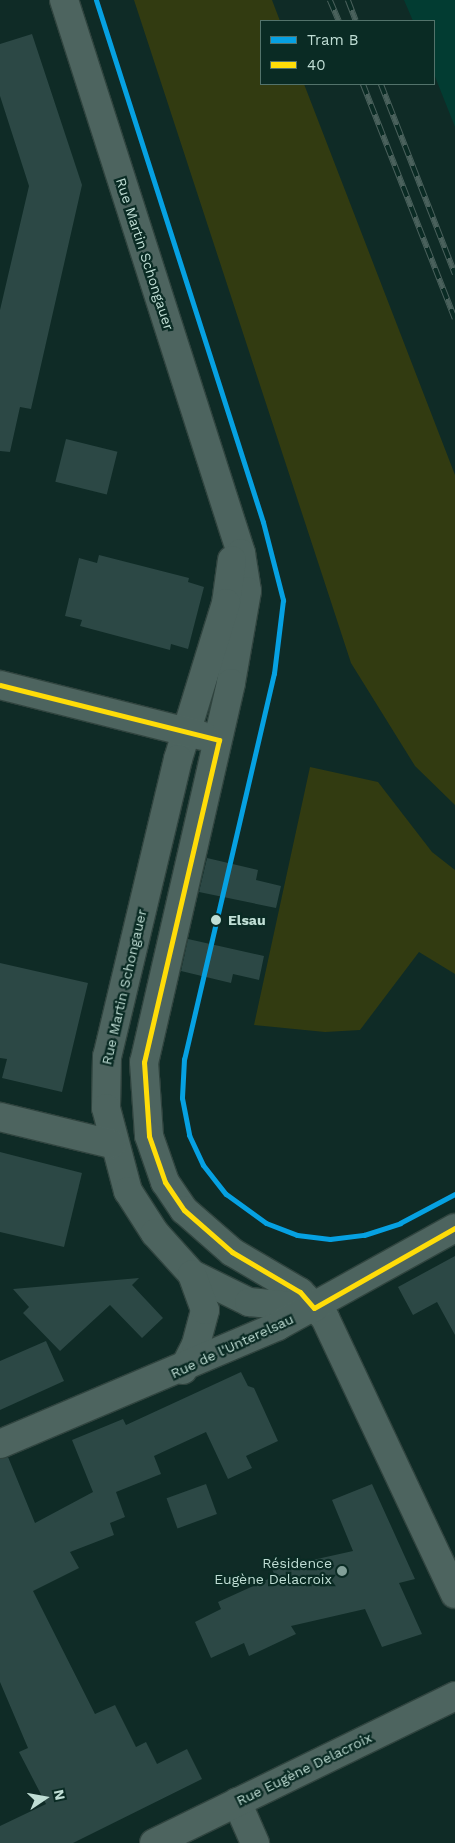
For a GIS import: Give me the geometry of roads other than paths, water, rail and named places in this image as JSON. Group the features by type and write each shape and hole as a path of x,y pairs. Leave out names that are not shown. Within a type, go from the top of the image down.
{"street":[{"name":"Rue Martin Schongauer","path":"64,0 227,509 245,568 247,591 219,740 144,1062 149,1136 165,1182 190,1217 232,1252 300,1292 314,1308"},
{"name":"Rue Martin Schongauer","path":"227,509 231,574 206,678 186,730 104,1071 112,1144 139,1210 192,1274 249,1302 314,1308"},
{"path":"0,685 186,730 219,740"},
{"path":"0,1117 112,1144"},
{"name":"Rue de l'Unterelsau","path":"0,1444 183,1370 314,1308 455,1228"},
{"path":"183,1370 196,1344 205,1310 192,1274"},
{"path":"314,1308 336,1335 455,1594"},
{"name":"Rue Eugène Delacroix","path":"154,1843 455,1696"},
{"path":"237,1802 256,1843"}],"railway":[{"path":"330,0 339,20"},
{"path":"348,0 356,20"},
{"path":"363,85 455,319"},
{"path":"381,85 455,274"}],"tram line":[{"name":"B","path":"96,0 263,522 283,600 274,673 184,1059 182,1098 189,1135 203,1165 226,1194 266,1223 297,1235 330,1239 364,1235 400,1223 455,1194"}],"place":[{"name":"Elsau","path":"216,920"},
{"name":"Résidence Eugène Delacroix","path":"342,1571"}]}
